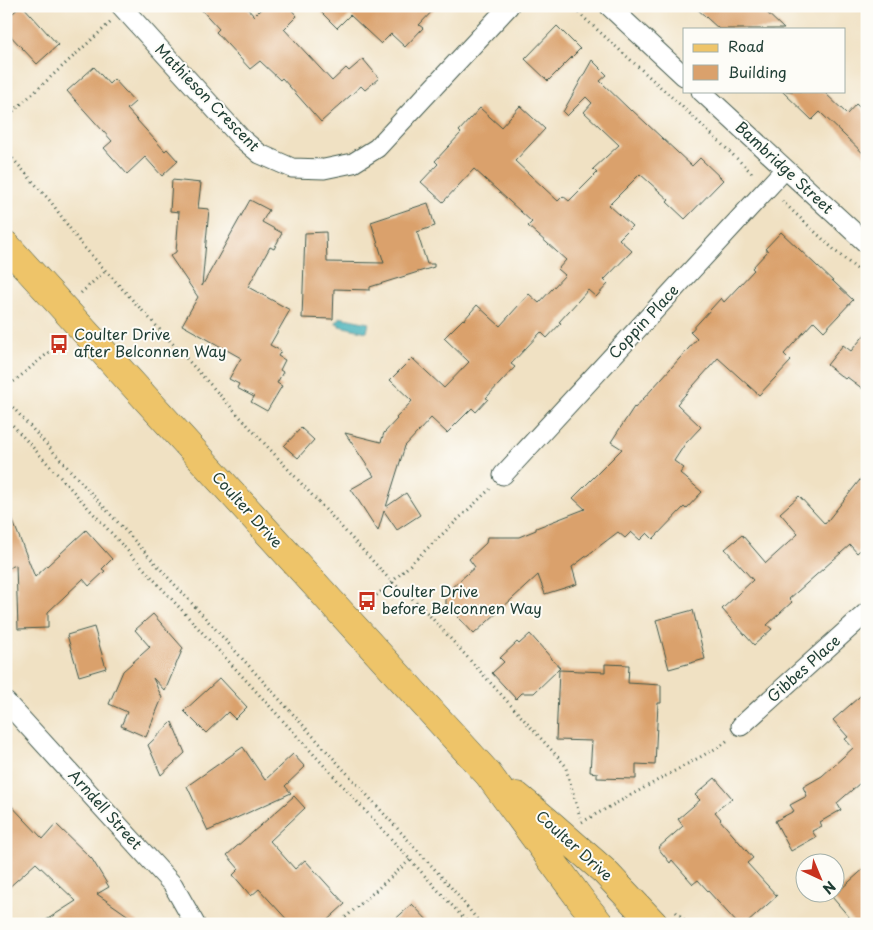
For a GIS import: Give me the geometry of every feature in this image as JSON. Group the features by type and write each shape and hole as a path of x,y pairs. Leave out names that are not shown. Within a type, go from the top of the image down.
{"main road":[{"name":"Coulter Drive","path":"6,245 488,774 600,924"},
{"name":"Coulter Drive","path":"488,774 547,820 604,871 654,924"}],"street":[{"name":"Mathieson Crescent","path":"123,8 241,138 260,154 292,168 324,169 353,162 377,148 509,6"},
{"path":"609,6 683,75"},
{"name":"Bambridge Street","path":"702,92 867,244"},
{"name":"Coppin Place","path":"503,474 785,169"},
{"name":"Gibbes Place","path":"741,726 867,612"},
{"name":"Arndell Street","path":"6,702 173,885 195,924"}],"path":[{"path":"571,6 686,110 842,257 867,277"},
{"path":"6,118 123,8"},
{"path":"6,151 51,202 81,244 392,582 420,605 565,764 582,822 722,746 741,726"},
{"path":"77,297 106,270"},
{"path":"6,388 59,344"},
{"path":"6,400 444,879 481,924"},
{"path":"6,418 469,924"},
{"path":"348,620 392,582 484,495 503,474"},
{"path":"338,924 410,860"}],"water":[{"path":"339,317 369,323 367,332 339,326 336,321 339,320"}],"building":[{"path":"21,6 58,45 37,64 6,31 6,19"},
{"path":"198,6 245,6 254,16 264,6 288,6 297,16 284,29 332,81 346,68 349,71 363,59 379,78 365,90 361,86 321,122 282,78 280,80 260,61 250,69 216,32 219,29"},
{"path":"315,6 437,6 419,25 423,28 405,47 391,34 381,44 350,15 337,28"},
{"path":"694,6 760,6 783,28 718,28"},
{"path":"557,26 580,49 548,81 525,59"},
{"path":"592,60 607,75 600,81 631,111 692,166 700,158 723,180 685,219 667,202 669,200 640,174 609,205 632,226 619,239 632,251 604,280 608,284 596,297 588,290 547,338 541,332 511,364 515,367 486,398 488,399 476,412 472,408 447,433 431,418 405,446 386,507 406,493 420,515 397,530 384,511 378,531 351,489 374,476 345,433 381,442 384,433 412,401 390,380 412,358 444,388 469,362 444,338 477,305 500,326 529,294 539,303 565,275 558,269 566,260 528,226 532,222 474,169 443,202 421,182 438,164 435,161 461,133 459,131 480,108 501,127 520,106 545,129 515,161 558,201 563,196 569,201 597,173 593,169 619,145 584,112 592,103 586,97 567,116 563,112"},
{"path":"94,67 109,84 114,79 135,102 127,109 165,151 167,149 178,161 162,176 145,157 127,174 104,148 112,141 67,91"},
{"path":"783,92 824,92 847,114 856,104 867,114 867,157 820,112 812,120"},
{"path":"172,180 201,183 198,208 209,209 202,286 250,200 269,210 262,222 282,233 274,249 270,247 248,287 290,310 270,345 281,351 278,356 285,360 280,370 283,372 277,383 282,386 267,411 251,402 254,397 237,388 239,384 229,379 241,358 182,325 198,297 170,256 176,252 179,212 170,211"},
{"path":"428,203 435,226 417,232 427,264 434,264 434,267 370,287 370,290 334,289 333,319 302,318 305,233 326,232 327,262 384,263 371,222"},
{"path":"781,232 853,300 824,331 814,321 784,354 791,361 759,395 718,358 677,404 701,427 685,444 674,461 684,468 680,473 702,492 686,509 684,507 653,539 647,533 640,540 631,532 625,538 618,532 572,567 577,584 545,594 538,575 474,634 446,604 446,595 452,590 451,588 475,567 469,559 486,543 487,537 519,537 536,530 536,528 585,509 573,498 622,449 611,442 634,407 697,339 690,332 721,298 724,302 754,270 752,268 768,251 765,249"},
{"path":"867,332 867,392 847,377 845,379 827,365 843,345 851,351"},
{"path":"301,428 314,440 298,458 284,446"},
{"path":"867,471 867,544 857,553 850,545 789,599 792,602 767,625 772,629 754,645 722,609 753,580 725,549 742,535 766,563 798,534 780,513 799,496 825,524"},
{"path":"7,506 35,577 86,530 112,559 102,569 105,571 89,586 83,579 48,612 48,628 18,629 16,565 6,569"},
{"path":"693,610 705,659 669,669 656,620"},
{"path":"153,614 183,648 165,691 153,678 162,698 146,737 121,726 127,712 109,704 123,671 150,647 135,630"},
{"path":"94,627 106,668 79,676 67,635"},
{"path":"530,634 560,668 534,693 522,693 516,699 492,673 504,662 500,658 517,642 519,644"},
{"path":"605,664 629,665 628,683 661,685 661,703 658,703 655,765 636,764 636,779 597,778 597,773 590,772 592,741 556,740 559,670 605,672"},
{"path":"220,678 247,707 235,719 228,712 206,733 184,711"},
{"path":"867,690 867,777 837,803 841,810 820,822 822,826 812,831 816,837 791,851 775,821 794,811 790,805 807,796 803,787 822,776 853,748 845,739 848,737 833,720"},
{"path":"172,722 185,753 161,775 148,745"},
{"path":"243,747 265,780 293,754 305,767 285,786 291,793 208,831 187,786"},
{"path":"715,778 732,798 715,812 753,858 747,863 777,896 746,924 738,924 698,880 693,884 672,860 670,863 658,848 683,826 678,819 700,800 695,795"},
{"path":"294,796 305,808 270,841 295,869 305,860 345,904 323,924 291,924 259,889 251,896 233,875 239,869 227,855"},
{"path":"6,800 43,839 56,824 92,859 109,887 97,894 140,924 40,924 76,901 36,863 6,890"},
{"path":"867,866 867,924 855,924 836,902 846,902 846,885"},
{"path":"412,904 431,924 390,924"}],"place":[{"name":"Coulter Drive after Belconnen Way","path":"59,344"},
{"name":"Coulter Drive before Belconnen Way","path":"367,601"}]}
